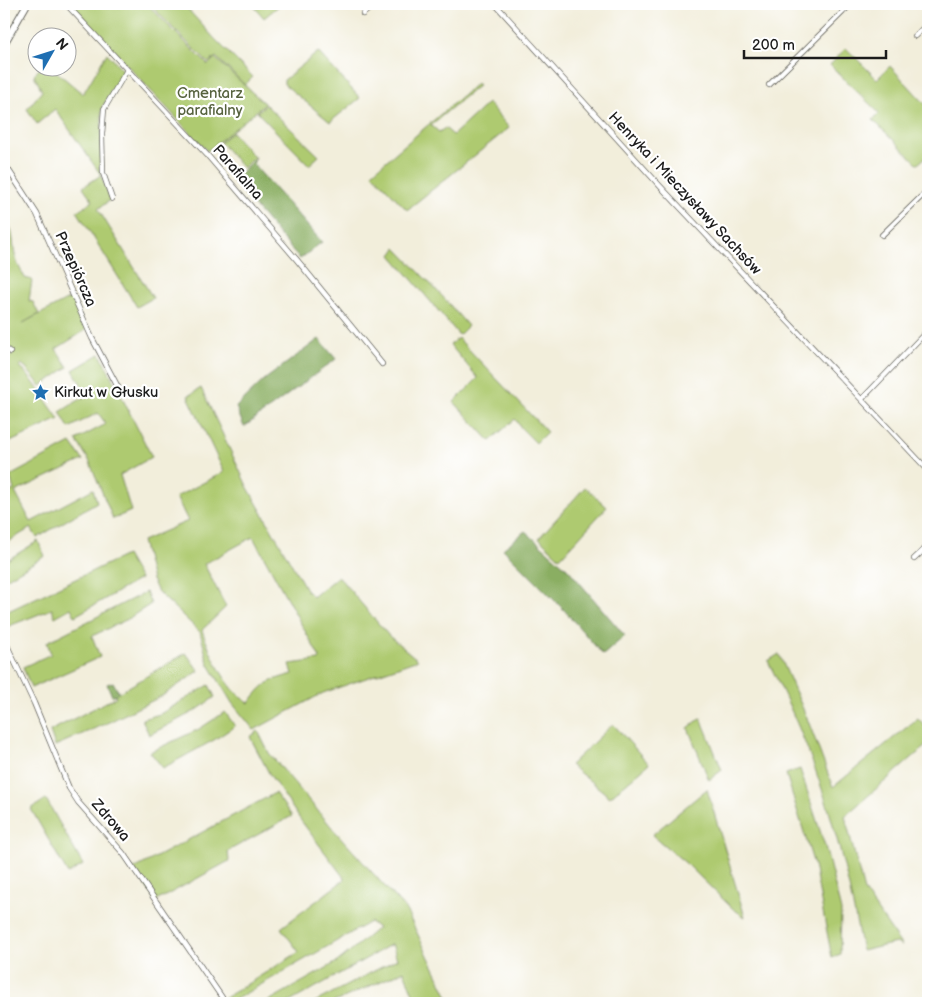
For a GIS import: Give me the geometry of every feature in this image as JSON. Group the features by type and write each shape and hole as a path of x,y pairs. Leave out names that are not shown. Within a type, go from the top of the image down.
{"street":[{"path":"4,44 27,4"},
{"name":"Parafialna","path":"66,4 208,156 297,260 382,364"},
{"path":"363,14 375,4"},
{"name":"Henryka i Mieczysławy Sachsów","path":"495,4 660,186 928,470"},
{"path":"768,85 852,4"},
{"path":"915,36 928,23"},
{"path":"112,199 103,173 102,134 104,109 127,70"},
{"name":"Przepiórcza","path":"4,163 42,223 92,338 119,389"},
{"path":"882,235 928,190"},
{"path":"861,398 928,330"},
{"path":"4,347 10,352"},
{"path":"914,559 928,546"},
{"name":"Zdrowa","path":"4,639 34,704 69,788 78,802 123,853 224,1003"}],"green space":[{"name":"Cmentarz parafialny","path":"70,4 147,4 208,65 215,58 265,104 207,151"},
{"path":"149,4 183,4 253,77 245,85 216,57 208,63"},
{"path":"252,4 281,4 264,18"},
{"path":"846,48 877,79 890,66 928,107 928,155 918,164 873,120 879,113 830,65"},
{"path":"318,52 360,98 330,122 284,84 284,80"},
{"path":"107,53 124,71 102,108 101,175 55,109 37,124 27,109 42,91 36,78 64,78 83,94"},
{"path":"477,83 479,85 431,125 439,132 445,128 453,135 488,103 509,128 407,210 372,173"},
{"path":"266,105 319,156 309,165 257,112"},
{"path":"232,132 254,157 243,168 220,142"},
{"path":"256,157 253,164 322,242 300,259 233,181"},
{"path":"101,175 110,200 98,209 153,298 137,307 77,211 93,201 83,187"},
{"path":"4,218 12,232 18,264 25,278 32,280 29,301 33,302 39,314 23,323 72,297 86,330 56,349 68,367 41,386 22,364 20,366 59,419 4,445 4,363 13,353 4,344"},
{"path":"396,248 468,326 459,335 391,255"},
{"path":"458,338 547,432 536,443 515,419 490,441 454,402 478,378 450,345"},
{"path":"319,339 336,359 244,427 236,407 264,380"},
{"path":"100,354 152,457 120,475 131,511 113,519 89,460 76,440 106,424 98,413 69,428 60,412 87,395 73,370"},
{"path":"201,388 247,486 307,591 313,597 338,576 389,636 418,660 323,693 254,730 232,703 208,663 200,632 158,592 152,580 142,541 188,521 176,497 224,472 188,396","holes":["253,537 320,658 319,660 290,664 293,674 268,683 249,703 241,697 233,690 220,671 202,630 226,607 204,564"]},
{"path":"71,443 83,460 15,492 31,522 93,489 97,502 37,538 31,528 4,544 4,494 14,490 10,476"},
{"path":"585,487 607,507 560,558 539,538"},
{"path":"525,531 568,569 625,636 603,655 565,611 503,549"},
{"path":"38,541 45,556 4,580 4,562"},
{"path":"126,555 140,579 75,616 71,608 55,617 52,609 4,628 4,613"},
{"path":"146,592 151,604 126,620 92,636 100,657 31,688 23,667 51,654 47,642"},
{"path":"186,653 199,671 162,696 55,746 50,731 116,697 115,695"},
{"path":"779,654 807,718 833,787 918,718 926,727 928,725 928,744 845,816 864,891 902,946 896,943 862,951 832,819 799,727 768,661"},
{"path":"113,682 119,693 112,696 107,684"},
{"path":"209,685 215,697 197,710 149,735 142,719 160,714"},
{"path":"225,712 235,726 214,740 163,768 150,752 199,729"},
{"path":"701,718 722,770 709,780 688,728"},
{"path":"613,724 649,764 610,797 570,765"},
{"path":"258,731 269,753 335,831 406,910 451,1003 412,1003 416,1001 404,971 332,1003 313,1003 397,959 392,944 288,1003 265,1003 337,962 378,928 370,922 229,1003 224,1003 223,999 299,952 281,928 345,879 302,822 270,775 250,737"},
{"path":"800,769 825,846 841,911 840,954 832,958 814,865 786,774"},
{"path":"707,789 745,917 732,908 688,865 652,835"},
{"path":"275,793 292,816 228,851 229,861 156,901 134,869"},
{"path":"46,799 83,865 68,874 31,809"}],"place":[{"name":"Kirkut w Głusku","path":"40,392"}]}
